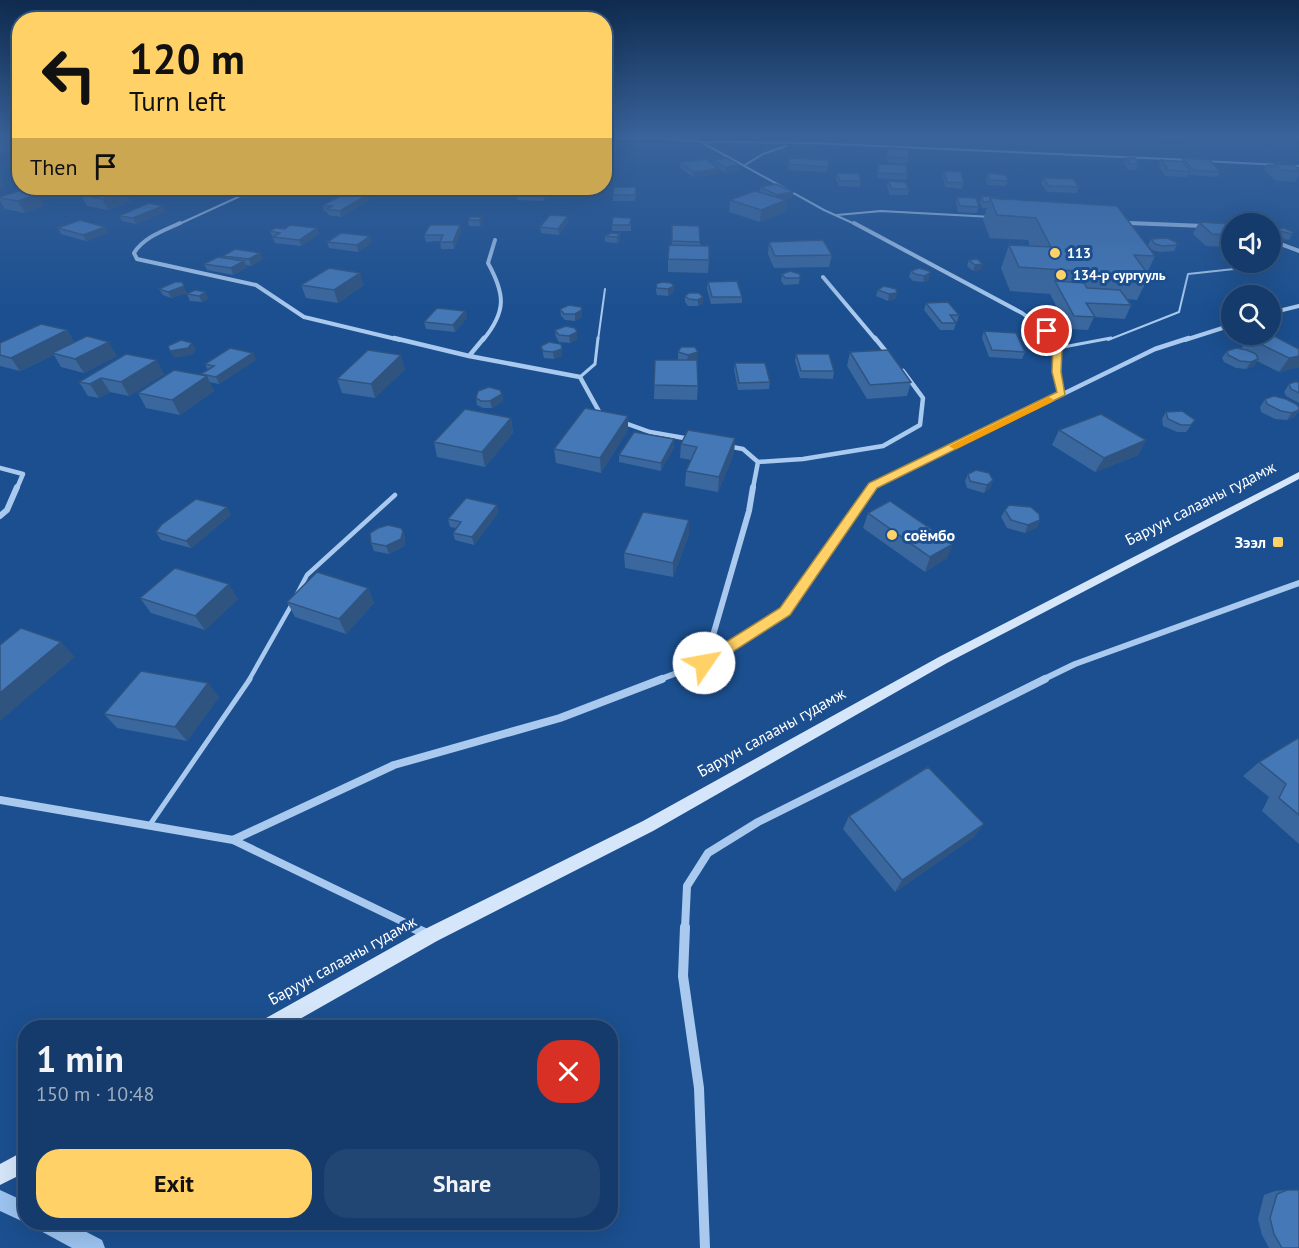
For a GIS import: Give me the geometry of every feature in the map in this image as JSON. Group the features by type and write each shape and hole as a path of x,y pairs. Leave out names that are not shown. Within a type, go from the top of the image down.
{"main road":[{"name":"Баруун салааны гудамж","path":"279,1020 430,935 648,826 943,660 1299,475"},
{"path":"0,1175 18,1165"}],"street":[{"path":"796,193 836,215 874,231 1022,313 1047,331 1058,348 1056,372 1062,393"},
{"path":"243,195 150,237 139,245 134,253 137,259 255,285 304,317 469,356 580,376 600,415 610,418"},
{"path":"836,215 881,211 993,217"},
{"path":"1122,223 1212,227"},
{"path":"469,356 497,324 502,297 501,283 488,263 495,240"},
{"path":"1281,244 1299,251"},
{"path":"722,445 743,449 758,462 803,459 883,446 920,425 923,398 823,277"},
{"path":"1281,310 1299,306"},
{"path":"233,840 394,765 560,718 704,663 785,612 873,486 1155,350 1221,329"},
{"path":"620,422 650,432 701,441"},
{"path":"704,663 749,511 758,462"},
{"path":"0,468 23,474 7,510 0,516"},
{"path":"705,1248 699,1088 683,976 687,886 708,853 758,822 1075,664 1299,583"},
{"path":"0,800 233,840 430,935"}],"lane":[{"path":"1058,348 1107,340 1179,312 1188,274 1221,270"},
{"path":"580,376 595,364 605,289"},
{"path":"149,825 259,666 307,575 395,495"}],"building":[{"path":"11,193 35,195 18,201 0,197"},
{"path":"613,193 635,193 635,195"},
{"path":"749,193 763,193 786,200 761,210 730,200"},
{"path":"85,195 113,195 102,199"},
{"path":"342,195 367,195 340,211 327,209 332,206 323,205"},
{"path":"982,196 1001,199 990,198 989,202 983,202"},
{"path":"957,197 976,198 979,207 960,206"},
{"path":"990,198 1117,206 1155,256 1134,255 1149,276 1019,267 1009,245 1051,247 1036,218 997,215"},
{"path":"149,203 163,206 133,218 119,216"},
{"path":"550,215 568,216 558,229 540,227"},
{"path":"470,217 482,217 479,220 468,220"},
{"path":"613,217 631,218 630,225 612,225"},
{"path":"80,220 105,227 83,235 58,228"},
{"path":"1199,222 1221,223 1221,234 1212,234"},
{"path":"290,225 317,228 299,240 273,237 280,233 270,231 275,228 285,229"},
{"path":"430,225 460,225 453,242 440,242 443,235 424,235"},
{"path":"672,225 699,226 700,242 672,241"},
{"path":"1281,229 1293,232 1292,234 1281,231"},
{"path":"341,233 370,236 357,245 327,242"},
{"path":"611,233 620,234 617,237 605,236"},
{"path":"1167,238 1176,242 1177,245 1163,246 1155,244 1151,239"},
{"path":"823,240 832,255 775,256 769,242"},
{"path":"669,245 709,246 709,260 668,259"},
{"path":"235,249 260,253 249,259 223,256"},
{"path":"218,257 244,261 231,268 204,264"},
{"path":"977,259 983,264 975,265 969,260"},
{"path":"329,268 360,273 334,290 301,285"},
{"path":"919,268 930,273 924,276 911,271"},
{"path":"790,271 800,274 800,278 785,278 782,274"},
{"path":"737,281 742,297 712,297 708,282"},
{"path":"1055,281 1084,283 1087,288 1120,290 1131,305 1086,303 1095,317 1074,316"},
{"path":"175,282 182,282 184,286 168,292 159,289"},
{"path":"671,283 674,286 668,289 657,288 656,284"},
{"path":"884,286 896,289 897,293 889,294 878,290"},
{"path":"195,290 205,292 199,296 187,294"},
{"path":"689,293 699,293 703,297 698,300 689,299 685,296"},
{"path":"948,302 959,315 950,315 956,323 942,323 926,303"},
{"path":"569,305 581,307 582,310 575,314 564,314 560,309"},
{"path":"437,308 465,311 453,325 424,322"},
{"path":"41,324 67,330 11,358 0,355 0,343"},
{"path":"566,326 575,328 577,332 569,336 559,335 555,330"},
{"path":"984,331 1016,333 1025,352 992,350"},
{"path":"87,336 109,342 75,359 52,353"},
{"path":"181,340 192,343 188,348 170,351 168,346"},
{"path":"1281,340 1299,349 1299,356 1289,358 1262,345 1281,345"},
{"path":"549,342 561,344 562,349 553,352 543,351 541,346"},
{"path":"681,347 695,347 698,352 688,355 678,352"},
{"path":"230,348 253,353 216,377 201,374 214,366 205,364"},
{"path":"1236,348 1256,354 1258,359 1251,362 1240,361 1228,355 1227,351"},
{"path":"368,350 401,355 371,384 337,379"},
{"path":"888,350 911,382 870,385 850,352"},
{"path":"126,354 157,360 121,382 101,378 90,384 79,382"},
{"path":"796,354 829,354 834,371 801,371"},
{"path":"655,360 697,360 698,386 654,385"},
{"path":"735,363 765,363 770,382 739,383"},
{"path":"174,370 207,376 172,400 138,393"},
{"path":"1299,382 1299,393 1291,389 1289,384"},
{"path":"489,387 500,390 502,394 490,401 481,401 476,398 478,391"},
{"path":"1274,396 1296,404 1299,410 1292,413 1281,411 1267,404 1265,399"},
{"path":"585,408 628,416 600,458 554,449"},
{"path":"465,409 511,418 482,452 434,442"},
{"path":"1182,411 1195,420 1191,425 1181,425 1168,419 1166,412"},
{"path":"1101,414 1146,440 1104,458 1059,430"},
{"path":"688,430 735,438 719,477 686,471 697,447 681,444"},
{"path":"634,432 674,439 661,463 619,455"},
{"path":"976,470 989,473 993,480 987,485 970,481 968,474"},
{"path":"466,498 497,505 472,537 453,533 461,522 448,519"},
{"path":"196,499 227,507 186,541 156,532 161,525"},
{"path":"890,501 953,544 930,557 868,513"},
{"path":"1009,505 1031,507 1039,514 1040,520 1028,525 1011,520 1005,510"},
{"path":"643,512 689,520 673,563 624,553"},
{"path":"388,525 401,528 403,531 401,539 386,546 371,543 370,533"},
{"path":"175,568 229,584 195,616 140,598"},
{"path":"317,572 368,588 339,619 287,602"},
{"path":"21,628 61,642 0,693 0,645"},
{"path":"141,671 208,683 175,727 104,714"},
{"path":"1298,738 1299,815 1279,798 1286,784 1259,762"},
{"path":"928,767 984,824 902,880 849,816"},
{"path":"1287,1190 1299,1190 1299,1248 1282,1248 1274,1234 1270,1218 1277,1194"}],"waterway":[{"path":"0,1200 18,1209"},
{"path":"59,1230 94,1248"}],"slow traffic":[{"path":"954,446 1049,400"}],"place":[{"name":"113","path":"1055,253"},
{"name":"134-р сургууль","path":"1061,275"},
{"name":"соёмбо","path":"892,535"},
{"name":"Зээл","path":"1278,542"}],"route":[{"path":"704,663 785,612 873,486 1062,393 1056,372 1058,348 1047,331"}]}
